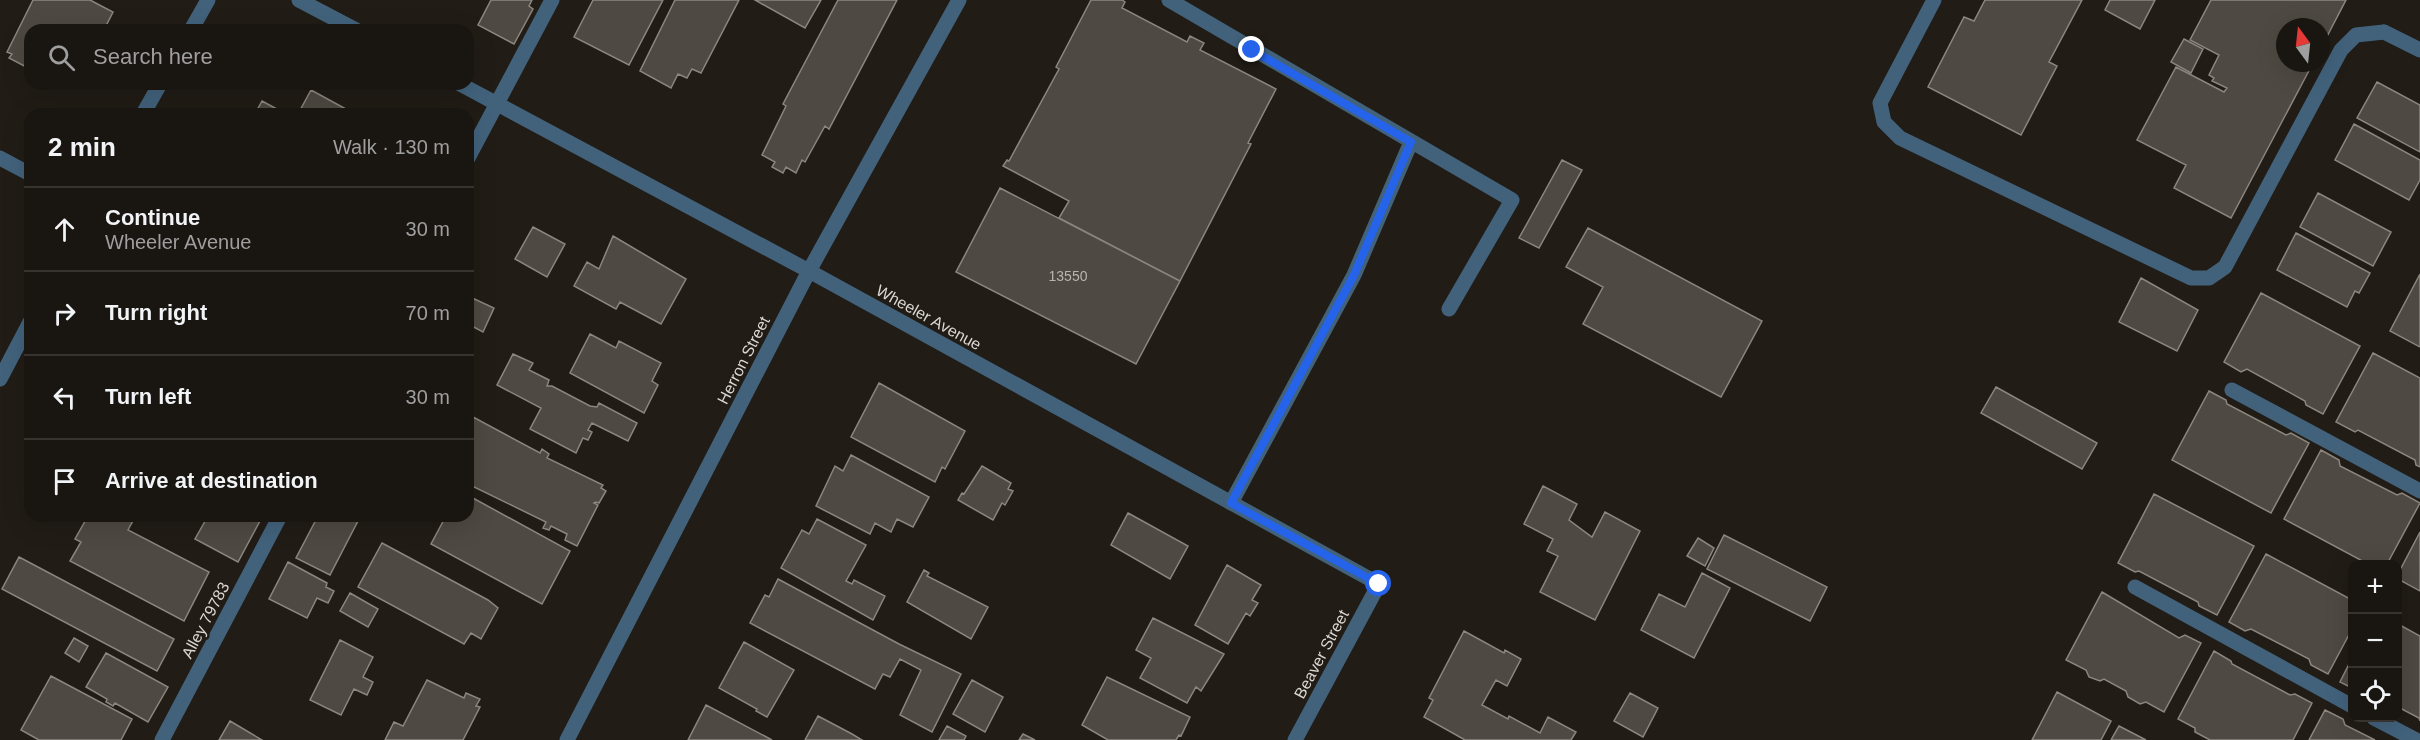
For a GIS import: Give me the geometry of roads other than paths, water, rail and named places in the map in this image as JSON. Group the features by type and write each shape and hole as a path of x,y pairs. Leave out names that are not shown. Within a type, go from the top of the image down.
{"street":[{"path":"194,24 208,0"},
{"path":"299,0 345,24"},
{"path":"474,147 552,0"},
{"name":"Herron Street","path":"567,740 809,271 959,0"},
{"path":"1169,0 1512,200 1449,309"},
{"path":"1934,0 1880,103 1884,122 1900,138 2190,279 2209,278 2225,267 2342,50 2356,35 2384,32 2420,50"},
{"path":"146,108 157,90"},
{"name":"Wheeler Avenue","path":"471,90 809,271 1379,584"},
{"path":"1231,503 1354,275 1411,142"},
{"path":"0,158 24,171"},
{"path":"0,380 24,334"},
{"path":"2232,390 2420,491"},
{"name":"Alley 79783","path":"162,740 277,522"},
{"name":"Beaver Street","path":"1295,740 1379,584"},
{"path":"2135,587 2348,704"},
{"path":"2383,722 2416,740"}]}
